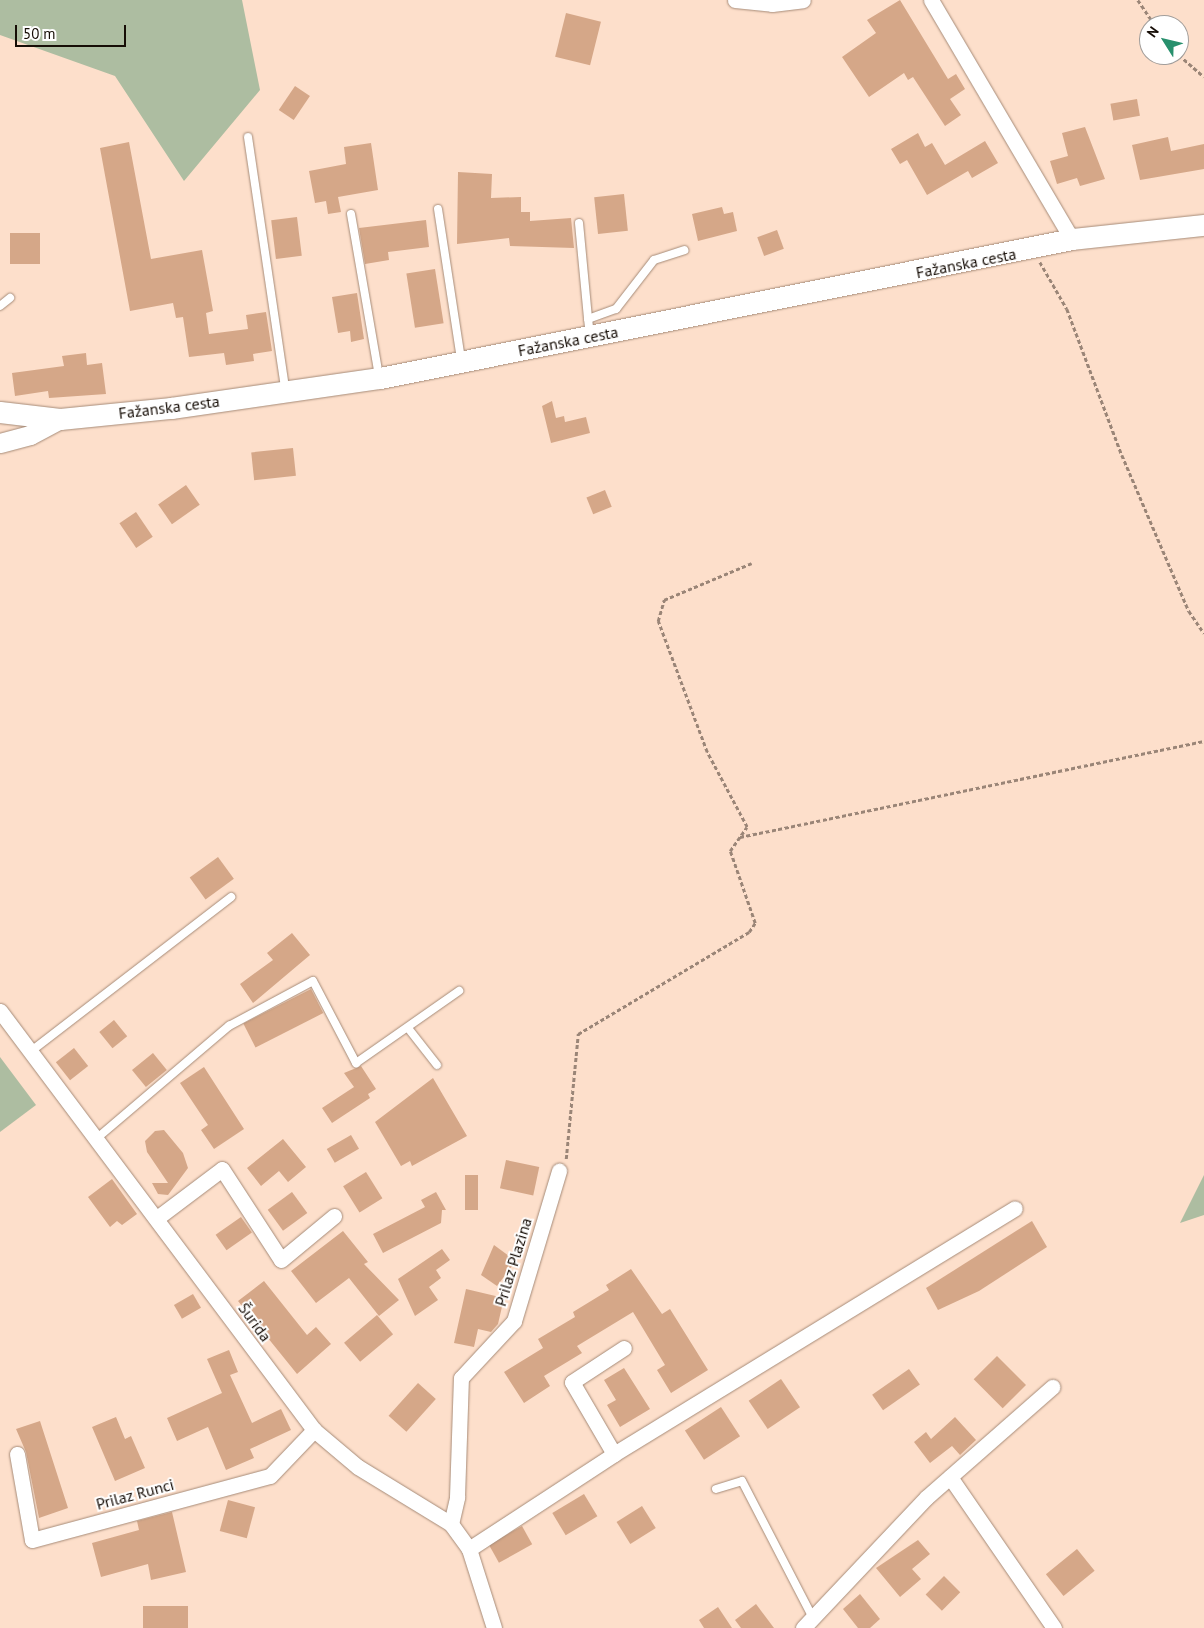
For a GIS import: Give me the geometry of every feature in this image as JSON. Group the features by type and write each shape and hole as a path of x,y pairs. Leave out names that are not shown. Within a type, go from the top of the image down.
{"main road":[{"name":"Fažanska cesta","path":"0,412 60,418 380,378 461,362 589,328 1033,249 1072,239 1204,225"}],"street":[{"path":"734,0 772,4 803,0"},
{"path":"931,0 1072,239"},
{"name":"Fažanska cesta","path":"0,443 30,435 60,418"},
{"name":"Šurida","path":"0,1011 314,1430 358,1467 451,1524 469,1549 492,1627"},
{"path":"156,1218 222,1169 281,1260 334,1216"},
{"name":"Prilaz Plazina","path":"451,1524 457,1497 461,1378 514,1321 559,1171"},
{"path":"469,1549 614,1454 1015,1208"},
{"path":"614,1454 572,1382 624,1348"},
{"path":"812,1625 950,1477 1052,1387"},
{"name":"Prilaz Runci","path":"17,1454 32,1540 270,1476 314,1430"},
{"path":"950,1477 1054,1628"}],"lane":[{"path":"248,137 286,391"},
{"path":"438,209 461,362"},
{"path":"351,214 380,378"},
{"path":"579,222 589,328 616,309 654,260 684,250"},
{"path":"0,306 10,298"},
{"path":"30,1052 231,897"},
{"path":"96,1139 229,1026 313,980 356,1063 460,991"},
{"path":"408,1028 437,1065"},
{"path":"716,1489 742,1481 812,1625"}],"path":[{"path":"1138,0 1148,15"},
{"path":"1189,64 1204,77"},
{"path":"1033,249 1067,309 1122,455 1189,611 1204,633"},
{"path":"559,1171 570,1154 578,1034 750,932 755,923 730,851 747,827 707,752 658,621 664,600 752,563"},
{"path":"740,837 1204,741"}],"green space":[{"path":"0,0 242,0 260,90 184,181 115,76 0,35"},
{"path":"0,1057 36,1105 0,1132"},
{"path":"1204,1175 1204,1215 1180,1223"}],"building":[{"path":"900,0 948,79 956,74 965,89 950,99 961,115 945,126 913,77 908,80 904,73 869,97 842,57 876,33 867,20"},
{"path":"566,13 601,22 590,65 555,57"},
{"path":"295,86 310,96 294,120 279,110"},
{"path":"1137,99 1140,116 1113,120 1110,104"},
{"path":"1085,127 1105,179 1080,186 1077,178 1057,184 1050,161 1068,156 1062,133"},
{"path":"918,133 925,147 932,143 945,165 985,141 998,163 972,178 968,171 927,195 907,160 900,164 891,149"},
{"path":"1168,137 1171,151 1204,144 1204,169 1140,180 1132,145"},
{"path":"129,142 151,259 202,250 213,311 206,313 209,334 248,329 246,315 266,312 272,351 253,354 254,361 226,365 224,353 189,357 183,317 176,318 173,303 130,311 100,148"},
{"path":"371,143 378,190 338,197 341,212 328,214 326,201 315,203 309,171 346,164 344,147"},
{"path":"458,172 492,174 491,198 521,197 521,212 530,212 530,221 571,218 574,248 510,246 509,238 457,244"},
{"path":"624,194 628,231 598,234 594,197"},
{"path":"722,207 724,214 733,212 737,231 698,241 692,214"},
{"path":"297,217 302,256 276,259 271,220"},
{"path":"426,220 429,247 388,252 389,260 365,264 359,228"},
{"path":"777,230 784,249 764,256 757,237"},
{"path":"10,233 40,233 40,264 10,264"},
{"path":"435,269 444,323 415,328 406,274"},
{"path":"357,293 364,339 351,342 350,331 338,333 332,297"},
{"path":"86,353 87,365 102,363 106,394 49,398 48,391 15,396 12,373 64,366 62,356"},
{"path":"552,401 556,418 564,416 565,422 586,417 590,433 551,443 542,406"},
{"path":"293,448 296,476 254,480 251,452"},
{"path":"186,485 200,505 172,524 158,505"},
{"path":"605,490 612,507 593,514 586,497"},
{"path":"136,512 153,537 136,548 119,523"},
{"path":"218,857 234,879 206,899 190,878"},
{"path":"292,933 310,955 253,1003 240,984 273,960 267,953"},
{"path":"311,989 323,1013 256,1048 243,1024"},
{"path":"114,1020 127,1036 112,1048 99,1032"},
{"path":"74,1048 88,1066 70,1080 56,1062"},
{"path":"153,1053 167,1070 146,1087 132,1070"},
{"path":"361,1066 376,1089 368,1094 370,1098 332,1123 322,1108 354,1087 344,1073"},
{"path":"204,1067 244,1129 214,1149 201,1130 208,1125 180,1083"},
{"path":"433,1078 467,1136 412,1166 410,1161 401,1166 375,1122"},
{"path":"164,1130 183,1153 188,1168 168,1195 158,1194 152,1183 168,1183 147,1152 145,1141 155,1131"},
{"path":"351,1135 359,1149 335,1163 327,1149"},
{"path":"283,1139 306,1167 288,1182 279,1171 261,1186 247,1168"},
{"path":"506,1160 539,1167 533,1195 500,1188"},
{"path":"366,1172 382,1198 360,1213 343,1186"},
{"path":"465,1175 478,1175 478,1210 465,1210"},
{"path":"112,1179 137,1214 122,1225 117,1221 110,1227 88,1197"},
{"path":"292,1192 307,1213 283,1231 268,1210"},
{"path":"436,1192 446,1210 442,1210 441,1223 383,1253 373,1234 425,1207 421,1200"},
{"path":"241,1217 252,1233 227,1250 216,1235"},
{"path":"1032,1221 1047,1247 979,1291 938,1310 926,1288"},
{"path":"343,1231 368,1262 364,1264 399,1300 379,1316 349,1278 316,1303 291,1271"},
{"path":"494,1245 516,1261 497,1286 481,1275"},
{"path":"442,1249 450,1260 436,1270 441,1278 429,1287 438,1300 415,1316 398,1279"},
{"path":"631,1269 662,1314 670,1309 708,1370 671,1393 657,1370 665,1365 633,1312 577,1346 582,1353 544,1376 550,1386 524,1403 504,1372 543,1348 538,1339 575,1317 573,1312 609,1290 606,1285"},
{"path":"264,1281 307,1335 316,1327 331,1344 297,1374 238,1301"},
{"path":"466,1289 504,1298 498,1324 491,1332 478,1329 474,1347 454,1343"},
{"path":"193,1294 201,1308 182,1319 174,1305"},
{"path":"377,1315 393,1334 360,1362 344,1343"},
{"path":"229,1350 238,1372 230,1375 252,1423 281,1409 291,1430 250,1449 254,1458 226,1470 208,1427 177,1441 167,1418 222,1393 207,1359"},
{"path":"997,1356 1026,1385 1003,1408 974,1379"},
{"path":"624,1368 650,1409 620,1427 607,1405 616,1400 604,1380"},
{"path":"909,1369 920,1385 883,1410 872,1395"},
{"path":"781,1379 800,1407 768,1429 749,1401"},
{"path":"418,1383 436,1399 406,1432 389,1416"},
{"path":"721,1407 740,1436 704,1460 685,1430"},
{"path":"116,1417 125,1439 131,1436 145,1468 115,1481 92,1427"},
{"path":"955,1417 976,1440 960,1455 952,1446 930,1463 914,1442 926,1432 931,1439"},
{"path":"40,1421 68,1508 39,1518 26,1452 16,1429"},
{"path":"584,1494 597,1516 566,1535 552,1513"},
{"path":"228,1500 255,1507 247,1538 220,1531"},
{"path":"642,1506 656,1528 630,1544 617,1522"},
{"path":"172,1512 186,1572 151,1580 148,1564 101,1577 92,1543 139,1530 137,1521"},
{"path":"522,1526 532,1544 499,1563 489,1544"},
{"path":"918,1540 930,1554 912,1569 921,1579 900,1597 876,1568"},
{"path":"1077,1549 1095,1571 1064,1596 1046,1574"},
{"path":"944,1576 960,1592 942,1611 926,1594"},
{"path":"860,1594 880,1619 870,1628 858,1628 843,1609"},
{"path":"756,1604 774,1628 741,1628 735,1620"},
{"path":"143,1606 188,1606 188,1628 143,1628"},
{"path":"718,1607 732,1628 704,1628 699,1620"}]}
